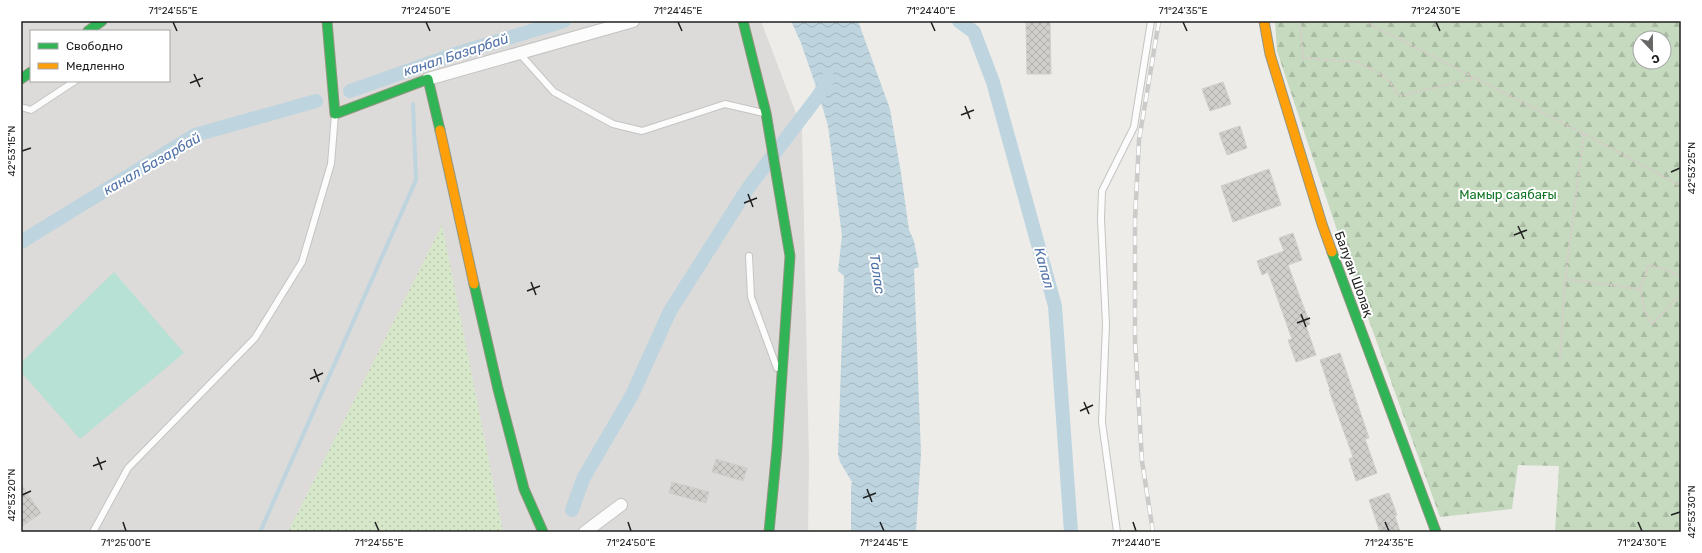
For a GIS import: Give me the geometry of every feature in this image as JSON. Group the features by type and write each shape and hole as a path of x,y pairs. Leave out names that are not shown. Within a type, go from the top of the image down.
{"street":[{"path":"89,30 102,21"},
{"path":"327,21 335,114 428,79 633,21"},
{"path":"743,21 766,113 790,256 782,382 769,532"},
{"name":"Балуан Шолақ","path":"1264,21 1270,54 1322,224 1436,532"},
{"path":"21,79 30,73"},
{"path":"428,79 498,389 524,489 543,532"},
{"path":"586,532 621,505"}],"lane":[{"path":"1117,532 1102,422 1106,325 1101,220 1102,191 1134,127 1151,21"},
{"path":"520,54 554,92 613,124 620,126 642,131 725,104 766,113"},
{"path":"21,107 31,110 73,82"},
{"path":"93,532 128,468 255,338 302,262 331,164 335,114"},
{"path":"749,256 751,297 782,382"}],"path":[{"path":"1300,21 1304,58 1358,62 1387,78 1399,96 1475,78"},
{"path":"1364,21 1584,134 1681,186"},
{"path":"1560,359 1565,279 1584,134"},
{"path":"1681,277 1667,270 1649,265 1640,290 1645,311 1652,324 1681,294"},
{"path":"1565,279 1640,290"}],"shaded area":[{"path":"21,21 761,21 802,129 809,461 808,532 21,532"}],"green space":[{"name":"Мамыр саябағы","path":"1275,21 1681,21 1681,532 1555,532 1559,466 1518,465 1512,509 1440,517 1344,251 1277,51"},
{"path":"442,225 503,532 288,532"},
{"path":"114,272 184,353 80,439 21,372 21,363"}],"water":[{"name":"Талас","path":"791,21 858,21 890,109 909,230 914,241 919,267 914,269 921,454 916,532 851,532 852,482 840,462 838,454 844,276 838,271 842,236 828,126 801,43"}],"building":[{"path":"1050,21 1051,74 1027,74 1026,22"},
{"path":"1223,82 1231,104 1210,111 1202,89"},
{"path":"1240,126 1247,148 1227,155 1219,133"},
{"path":"1269,169 1281,205 1233,222 1221,186"},
{"path":"1293,233 1302,260 1288,265 1310,324 1306,326 1316,355 1296,362 1288,340 1292,339 1268,272 1262,275 1257,261 1284,251 1279,238"},
{"path":"1340,353 1369,438 1365,439 1377,473 1356,481 1349,459 1353,457 1320,360"},
{"path":"716,459 747,468 743,481 712,472"},
{"path":"672,482 709,492 706,503 669,493"},
{"path":"21,484 41,513 21,527"},
{"path":"1389,493 1397,515 1395,516 1400,532 1380,532 1369,500"}],"waterway":[{"name":"канал Базарбай","path":"350,91 452,55 564,21"},
{"name":"Капал","path":"959,21 974,32 993,82 1055,306 1071,532"},
{"path":"572,510 583,479 632,395 670,311 748,188 819,95 828,79"},
{"name":"канал Базарбай","path":"21,242 195,135 316,101"},
{"path":"260,532 416,180 413,104"}],"railway":[{"path":"1153,532 1142,461 1135,340 1135,220 1139,140 1159,21"}],"traffic: fast":[{"path":"89,30 102,21"},
{"path":"327,21 335,114 428,79 440,130"},
{"path":"743,21 766,113 790,256 777,448 769,532"},
{"path":"21,79 30,73"},
{"path":"1332,252 1436,532"},
{"path":"474,284 498,389 524,489 543,532"}],"traffic: slow":[{"path":"1264,21 1270,54 1332,252"},
{"path":"440,130 474,284"}]}
